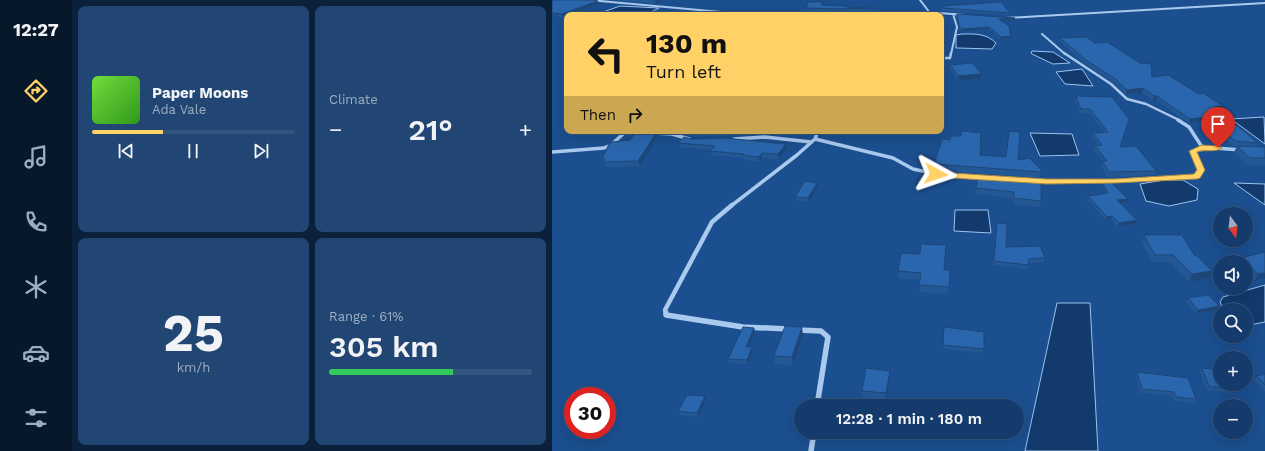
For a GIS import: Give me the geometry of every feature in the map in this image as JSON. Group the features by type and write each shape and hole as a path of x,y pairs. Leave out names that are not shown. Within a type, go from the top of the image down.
{"street":[{"path":"589,0 721,12"},
{"path":"920,0 929,12"},
{"path":"1003,18 1265,3"},
{"path":"944,14 971,16"},
{"path":"944,58 950,58 957,27 953,14"},
{"path":"1042,34 1069,57 1111,84 1128,99 1146,104 1181,121 1189,127 1199,140 1202,147"},
{"path":"552,152 604,148 611,145 623,134"},
{"path":"669,134 692,140"},
{"path":"816,134 813,140 797,155 750,190 712,222 665,310 666,315 743,327 821,331 828,337 818,399"},
{"path":"726,139 765,137 813,140 893,158 913,169 936,174 989,179"},
{"path":"1033,181 1115,181 1197,177 1202,170 1193,151 1202,147 1249,150"},
{"path":"811,451 813,439"}],"water":[{"path":"620,6 659,8 651,12 603,12"},
{"path":"976,34 988,37 996,43 992,49 956,48 956,35"},
{"path":"1032,51 1053,52 1070,63 1053,64 1032,54"},
{"path":"1082,69 1093,86 1065,84 1056,72"},
{"path":"1264,117 1265,144 1231,119"},
{"path":"1030,133 1072,134 1079,155 1040,156"},
{"path":"1164,180 1183,180 1198,189 1197,200 1169,206 1146,201 1140,184"},
{"path":"1234,183 1265,184 1265,205"},
{"path":"955,210 988,210 991,233 954,231"},
{"path":"1265,285 1265,322 1253,324 1253,303 1220,303 1223,297 1230,295 1253,295 1253,288"},
{"path":"1057,303 1090,303 1098,451 1025,451"}],"building":[{"path":"552,0 598,1 564,12 562,14 552,13"},
{"path":"808,2 823,2 821,5 847,6 848,8 873,8 840,9 806,8"},
{"path":"1001,2 1010,13 943,8 941,6"},
{"path":"957,14 1015,18 999,19 1009,26 1011,36 1001,37 989,27 962,29 959,26"},
{"path":"1086,37 1095,43 1107,42 1140,63 1151,64 1152,77 1168,75 1199,94 1203,93 1223,106 1214,107 1258,143 1235,141 1206,117 1190,119 1143,88 1127,90 1114,78 1086,60 1060,38"},
{"path":"972,63 982,74 958,76 950,65"},
{"path":"1076,96 1112,97 1129,119 1120,147 1136,146 1156,171 1109,172 1102,161 1107,161 1095,146 1102,145 1093,133 1108,132 1090,109 1081,109"},
{"path":"962,131 981,133 980,155 1006,157 1009,131 1020,132 1018,160 1029,158 1041,170 1041,172 934,164 942,139 950,140 951,136 961,136"},
{"path":"634,134 656,134 638,161 604,162 605,159 602,159 609,144 612,142 630,140"},
{"path":"684,137 691,139 725,138 786,144 778,154 762,153 759,157 710,151 715,146 678,143"},
{"path":"1237,146 1265,147 1265,158 1250,158"},
{"path":"978,174 1041,179 1041,201 1014,198 1014,192 976,188"},
{"path":"1101,180 1109,180 1128,199 1117,200 1137,220 1119,223 1112,216 1107,217 1088,196 1108,193"},
{"path":"805,181 817,183 808,198 795,197"},
{"path":"997,223 1007,224 1006,247 1040,246 1045,258 1029,259 1028,265 994,261"},
{"path":"1144,235 1182,235 1195,256 1197,256 1212,271 1192,274 1173,255 1155,255"},
{"path":"921,244 946,245 944,270 950,270 949,287 919,285 921,273 898,271 901,253 920,254"},
{"path":"1265,252 1265,273 1258,274 1253,269 1252,255"},
{"path":"1208,295 1217,303 1213,303 1213,307 1198,310 1188,298"},
{"path":"785,326 802,327 792,357 774,356"},
{"path":"743,327 754,328 746,347 752,347 747,360 728,359"},
{"path":"944,327 984,332 984,349 943,345"},
{"path":"866,368 890,371 886,393 862,391"},
{"path":"1202,368 1213,369 1213,386 1209,386"},
{"path":"1137,372 1188,378 1196,399 1176,397 1174,392 1142,389"},
{"path":"1265,374 1265,385 1257,376"},
{"path":"687,395 705,396 697,413 678,411"}],"route":[{"path":"936,174 1047,182 1115,181 1197,177 1202,170 1193,151 1202,147 1218,148"}]}
